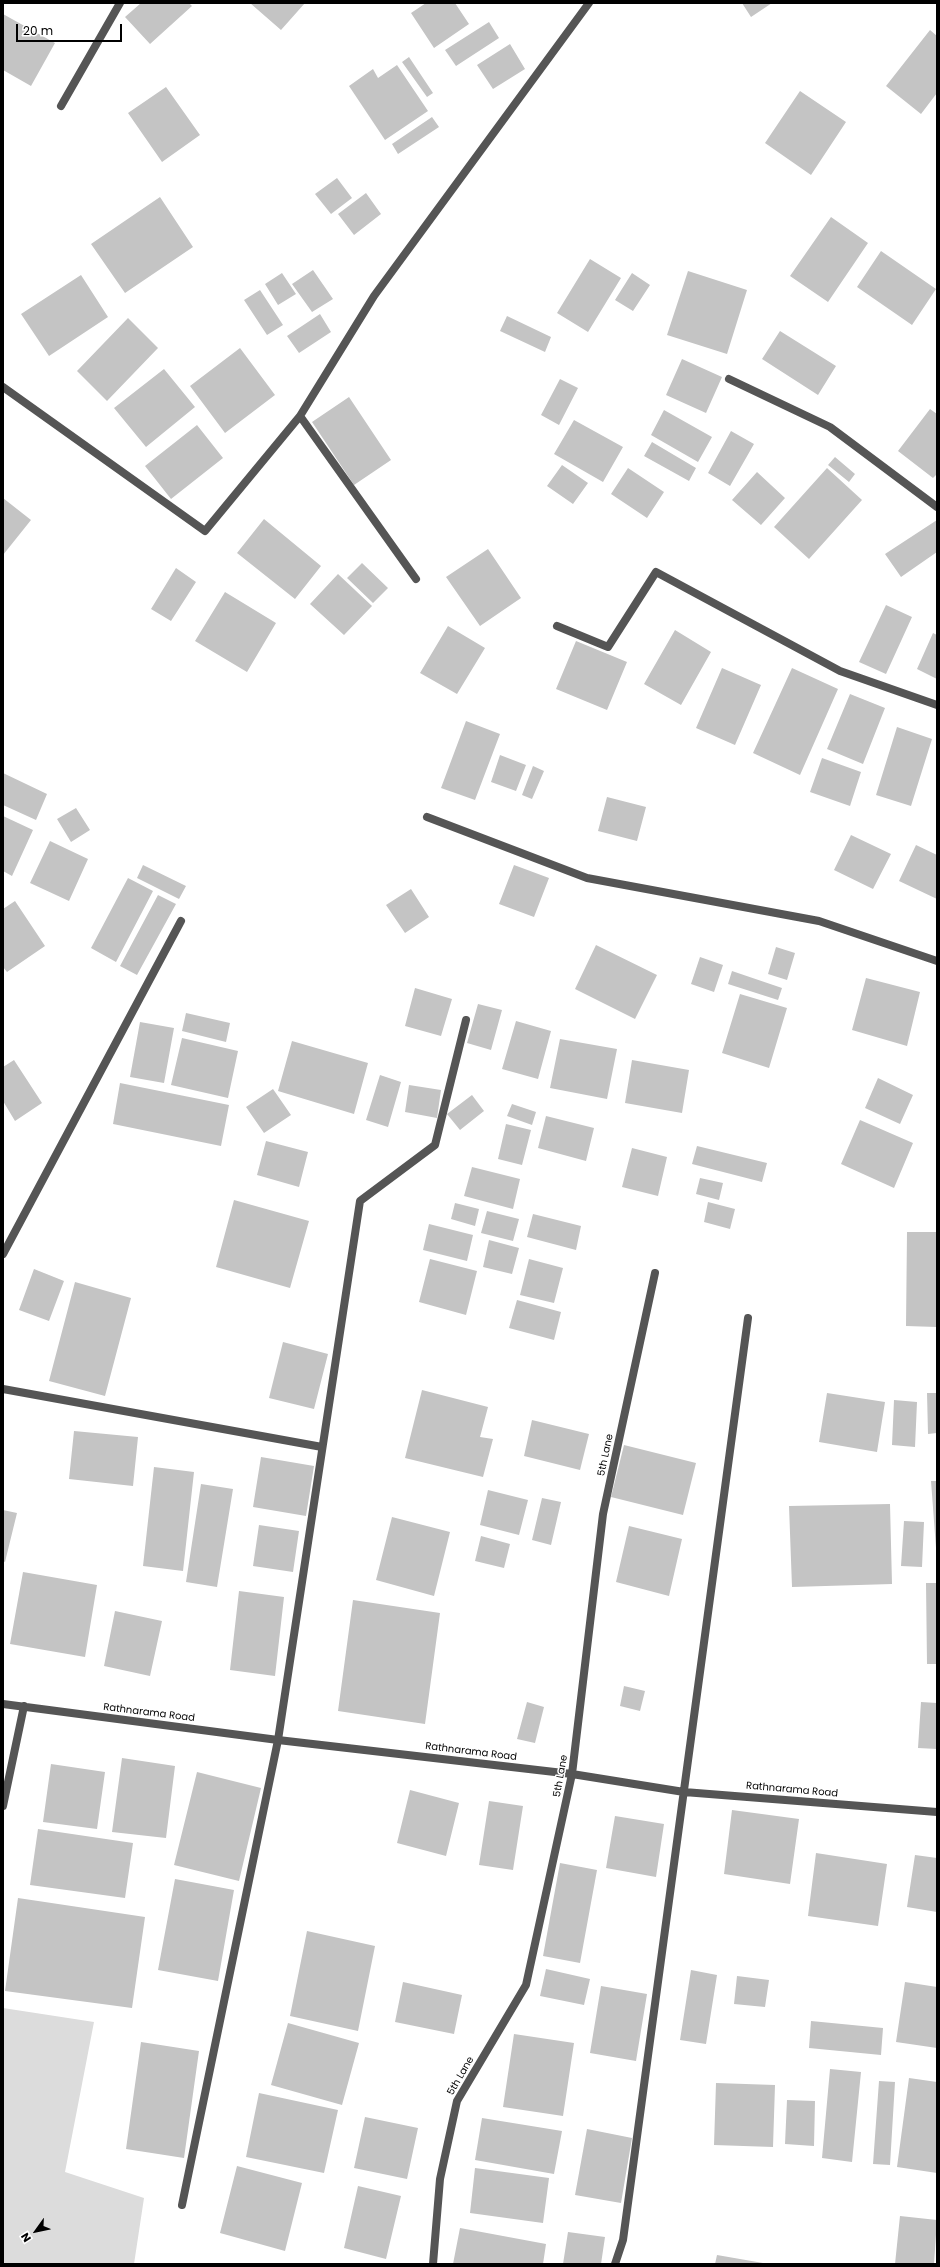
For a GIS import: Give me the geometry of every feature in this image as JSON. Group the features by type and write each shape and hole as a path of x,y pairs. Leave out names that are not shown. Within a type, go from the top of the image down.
{"street":[{"path":"61,106 120,3"},
{"path":"3,387 205,531 300,416 374,296 589,3"},
{"path":"729,379 830,427 937,506"},
{"path":"300,416 416,579"},
{"path":"557,626 608,647 656,572 840,670 937,705"},
{"path":"427,817 587,878 819,921 937,961"},
{"path":"3,1254 181,921"},
{"path":"182,2206 278,1740 360,1201 435,1145 466,1020"},
{"name":"5th Lane","path":"432,2264 440,2179 457,2101 526,1985 572,1774 603,1514 655,1273"},
{"path":"615,2264 623,2240 748,1318"},
{"path":"3,1389 322,1447"},
{"name":"Rathnarama Road","path":"3,1704 278,1740 572,1774 684,1792 937,1812"},
{"path":"3,1806 24,1706"}],"shaded area":[{"path":"3,2008 94,2022 65,2172 144,2198 134,2264 3,2264"}],"building":[{"path":"141,3 189,3 192,6 150,44 125,17"},
{"path":"250,3 305,3 281,30"},
{"path":"426,3 455,3 469,24 434,48 411,13"},
{"path":"742,3 772,3 751,17"},
{"path":"3,14 55,43 31,86 3,70"},
{"path":"489,22 499,38 456,66 445,50"},
{"path":"930,30 937,36 937,93 921,114 886,86"},
{"path":"510,44 525,69 493,89 477,65"},
{"path":"409,57 433,93 427,97 402,62"},
{"path":"397,65 428,111 385,140 349,86 373,69 378,78"},
{"path":"166,87 200,135 162,162 128,113"},
{"path":"800,91 846,122 811,175 765,143"},
{"path":"432,117 439,127 398,154 392,144"},
{"path":"337,178 352,198 331,214 315,194"},
{"path":"366,193 381,214 354,235 338,214"},
{"path":"160,197 193,247 125,293 91,244"},
{"path":"831,217 868,243 828,302 790,276"},
{"path":"881,251 936,289 912,325 857,287"},
{"path":"590,259 621,278 588,332 557,313"},
{"path":"313,270 333,299 312,312 292,284"},
{"path":"688,271 747,290 727,354 667,335"},
{"path":"282,273 296,294 278,305 265,284"},
{"path":"632,273 650,285 633,311 615,300"},
{"path":"81,275 108,317 49,356 21,314"},
{"path":"260,290 283,325 267,335 244,300"},
{"path":"320,314 331,332 299,353 287,336"},
{"path":"507,316 551,337 545,352 500,331"},
{"path":"128,318 158,348 107,401 77,371"},
{"path":"780,331 836,366 818,395 762,359"},
{"path":"240,348 275,395 225,433 190,386"},
{"path":"682,359 722,377 706,413 666,395"},
{"path":"164,369 195,407 146,447 114,408"},
{"path":"560,379 578,388 559,425 541,415"},
{"path":"349,397 391,460 354,485 312,422"},
{"path":"930,409 937,414 937,474 933,478 898,451"},
{"path":"664,410 712,437 698,462 651,435"},
{"path":"574,420 623,447 603,482 554,454"},
{"path":"197,425 223,458 171,499 145,466"},
{"path":"731,431 754,444 730,486 708,473"},
{"path":"652,442 696,468 689,481 644,456"},
{"path":"835,457 855,474 849,482 828,465"},
{"path":"562,465 588,483 573,504 547,486"},
{"path":"628,468 664,492 647,518 611,494"},
{"path":"827,468 862,500 809,559 774,527"},
{"path":"757,472 785,498 761,525 732,500"},
{"path":"3,498 31,520 3,555"},
{"path":"264,519 321,566 295,599 237,553"},
{"path":"937,520 937,552 901,577 885,554"},
{"path":"488,549 521,598 480,626 446,577"},
{"path":"362,563 388,588 373,603 347,578"},
{"path":"176,568 196,582 171,621 151,609"},
{"path":"338,574 372,606 344,635 310,604"},
{"path":"225,592 276,623 247,672 195,641"},
{"path":"886,605 912,617 886,674 859,662"},
{"path":"448,626 485,648 457,694 420,673"},
{"path":"675,630 711,652 681,705 644,684"},
{"path":"933,633 937,635 937,679 917,669"},
{"path":"576,641 627,662 607,710 556,689"},
{"path":"722,668 761,685 735,745 696,728"},
{"path":"792,668 838,689 800,775 753,753"},
{"path":"850,694 885,708 863,764 827,749"},
{"path":"466,721 500,734 475,800 441,788"},
{"path":"897,727 932,739 911,806 876,795"},
{"path":"500,755 526,765 516,791 491,782"},
{"path":"822,758 861,772 850,806 810,792"},
{"path":"533,766 544,771 532,799 522,795"},
{"path":"3,773 47,794 36,820 3,805"},
{"path":"607,797 646,807 637,841 598,831"},
{"path":"76,808 90,830 71,842 57,819"},
{"path":"3,816 33,830 12,876 3,871"},
{"path":"851,835 891,854 873,889 834,870"},
{"path":"50,841 88,859 69,901 30,883"},
{"path":"916,845 937,855 937,899 899,881"},
{"path":"143,865 186,886 179,899 137,878"},
{"path":"514,865 549,878 534,917 499,904"},
{"path":"128,878 153,891 116,962 91,948"},
{"path":"411,889 429,917 405,933 386,905"},
{"path":"158,895 176,904 137,975 120,966"},
{"path":"15,901 45,946 7,972 3,967 3,909"},
{"path":"596,945 657,975 635,1019 575,989"},
{"path":"776,947 795,953 787,980 768,974"},
{"path":"700,957 723,965 714,992 691,984"},
{"path":"732,971 782,988 778,1000 728,984"},
{"path":"866,978 920,992 907,1046 852,1030"},
{"path":"415,988 452,999 441,1036 405,1026"},
{"path":"740,994 787,1008 769,1068 722,1053"},
{"path":"478,1004 502,1010 491,1050 467,1043"},
{"path":"186,1013 230,1023 226,1042 182,1031"},
{"path":"516,1021 551,1031 538,1079 502,1069"},
{"path":"140,1022 174,1028 164,1083 130,1077"},
{"path":"182,1038 238,1051 228,1098 171,1085"},
{"path":"560,1039 617,1049 607,1099 550,1088"},
{"path":"292,1041 368,1063 354,1114 278,1091"},
{"path":"14,1060 42,1103 15,1121 3,1101 3,1067"},
{"path":"632,1060 689,1070 682,1113 625,1103"},
{"path":"380,1075 401,1082 388,1127 366,1120"},
{"path":"878,1078 913,1095 900,1124 865,1108"},
{"path":"120,1083 229,1105 221,1146 113,1124"},
{"path":"409,1085 441,1090 437,1118 405,1112"},
{"path":"273,1089 291,1115 264,1133 246,1107"},
{"path":"472,1095 484,1111 460,1130 447,1114"},
{"path":"512,1104 536,1112 532,1125 507,1116"},
{"path":"546,1116 594,1128 586,1161 538,1148"},
{"path":"860,1120 913,1143 894,1188 841,1164"},
{"path":"506,1124 531,1130 522,1165 498,1159"},
{"path":"266,1141 308,1152 299,1187 257,1175"},
{"path":"697,1146 767,1163 762,1182 692,1164"},
{"path":"632,1148 667,1157 658,1196 622,1187"},
{"path":"472,1167 520,1179 513,1209 464,1196"},
{"path":"700,1178 723,1183 719,1200 696,1194"},
{"path":"234,1200 309,1221 290,1288 216,1267"},
{"path":"708,1202 735,1209 730,1229 704,1222"},
{"path":"455,1203 479,1209 475,1226 451,1219"},
{"path":"487,1211 519,1219 513,1241 481,1233"},
{"path":"533,1214 581,1226 576,1250 527,1237"},
{"path":"429,1224 473,1235 467,1261 423,1250"},
{"path":"907,1232 937,1232 937,1327 906,1326"},
{"path":"489,1240 519,1248 512,1274 483,1267"},
{"path":"430,1259 477,1271 466,1315 419,1302"},
{"path":"529,1259 563,1268 554,1303 520,1295"},
{"path":"34,1269 64,1281 49,1321 19,1310"},
{"path":"75,1282 131,1298 105,1396 49,1381"},
{"path":"517,1300 561,1312 554,1340 509,1328"},
{"path":"283,1342 328,1354 314,1409 269,1398"},
{"path":"422,1390 488,1407 480,1437 493,1439 483,1477 405,1458"},
{"path":"827,1393 885,1402 877,1452 819,1442"},
{"path":"927,1393 937,1393 937,1433 928,1434"},
{"path":"894,1400 917,1402 915,1447 892,1445"},
{"path":"532,1420 589,1434 580,1470 524,1456"},
{"path":"74,1431 138,1437 133,1486 69,1479"},
{"path":"624,1445 696,1463 683,1515 611,1497"},
{"path":"261,1457 314,1466 306,1516 253,1507"},
{"path":"154,1467 194,1472 183,1571 143,1566"},
{"path":"931,1481 937,1481 937,1548 936,1548"},
{"path":"201,1484 233,1489 217,1587 186,1582"},
{"path":"488,1490 528,1500 519,1535 480,1525"},
{"path":"542,1498 561,1502 551,1545 532,1540"},
{"path":"890,1504 892,1584 792,1587 789,1506"},
{"path":"3,1510 17,1513 5,1562 3,1561"},
{"path":"392,1517 450,1532 434,1596 376,1580"},
{"path":"904,1521 924,1522 922,1567 901,1566"},
{"path":"259,1525 299,1531 293,1572 253,1566"},
{"path":"629,1526 682,1539 669,1596 616,1582"},
{"path":"481,1536 510,1544 504,1568 475,1561"},
{"path":"23,1572 97,1585 85,1657 10,1644"},
{"path":"926,1583 937,1583 937,1664 927,1664"},
{"path":"239,1591 284,1597 275,1676 230,1670"},
{"path":"353,1600 440,1613 425,1724 338,1711"},
{"path":"115,1611 162,1621 150,1676 104,1666"},
{"path":"624,1686 645,1691 640,1711 620,1706"},
{"path":"527,1702 544,1707 535,1743 517,1739"},
{"path":"921,1702 937,1703 937,1749 918,1748"},
{"path":"122,1758 175,1766 166,1838 112,1832"},
{"path":"51,1764 105,1772 97,1829 43,1822"},
{"path":"197,1772 261,1788 239,1881 174,1865"},
{"path":"410,1790 459,1803 446,1856 397,1843"},
{"path":"489,1801 523,1806 513,1870 479,1865"},
{"path":"732,1810 799,1819 790,1884 724,1874"},
{"path":"615,1816 664,1824 656,1877 606,1868"},
{"path":"38,1829 133,1843 125,1898 30,1885"},
{"path":"816,1853 887,1864 878,1926 808,1916"},
{"path":"915,1855 937,1858 937,1912 907,1907"},
{"path":"560,1863 597,1870 580,1963 543,1956"},
{"path":"175,1879 234,1890 218,1981 158,1970"},
{"path":"18,1898 145,1917 132,2008 5,1991"},
{"path":"307,1931 375,1946 358,2031 290,2016"},
{"path":"546,1969 590,1979 584,2005 540,1996"},
{"path":"691,1970 717,1975 706,2044 680,2040"},
{"path":"737,1976 769,1980 765,2007 734,2004"},
{"path":"403,1982 462,1995 454,2034 395,2022"},
{"path":"905,1982 937,1987 937,2048 896,2042"},
{"path":"601,1986 647,1994 636,2061 590,2053"},
{"path":"811,2021 883,2028 881,2055 809,2048"},
{"path":"288,2023 359,2043 342,2105 271,2085"},
{"path":"514,2034 574,2043 563,2116 503,2107"},
{"path":"141,2042 199,2051 184,2158 126,2149"},
{"path":"830,2069 861,2072 852,2162 822,2158"},
{"path":"909,2078 937,2082 937,2173 897,2167"},
{"path":"879,2081 895,2082 890,2165 873,2164"},
{"path":"716,2083 775,2085 773,2147 714,2145"},
{"path":"259,2093 338,2110 324,2173 246,2157"},
{"path":"787,2100 815,2101 814,2146 785,2144"},
{"path":"365,2117 418,2128 407,2179 354,2168"},
{"path":"482,2118 562,2131 554,2174 475,2160"},
{"path":"587,2129 632,2138 621,2203 575,2195"},
{"path":"237,2166 302,2183 285,2251 220,2233"},
{"path":"475,2168 549,2178 543,2223 470,2213"},
{"path":"358,2186 401,2196 386,2259 344,2248"},
{"path":"900,2216 937,2220 934,2264 895,2264"},
{"path":"460,2228 546,2244 543,2264 453,2264"},
{"path":"568,2232 605,2237 601,2264 563,2264"},
{"path":"717,2255 763,2263 763,2264 715,2264"}]}
